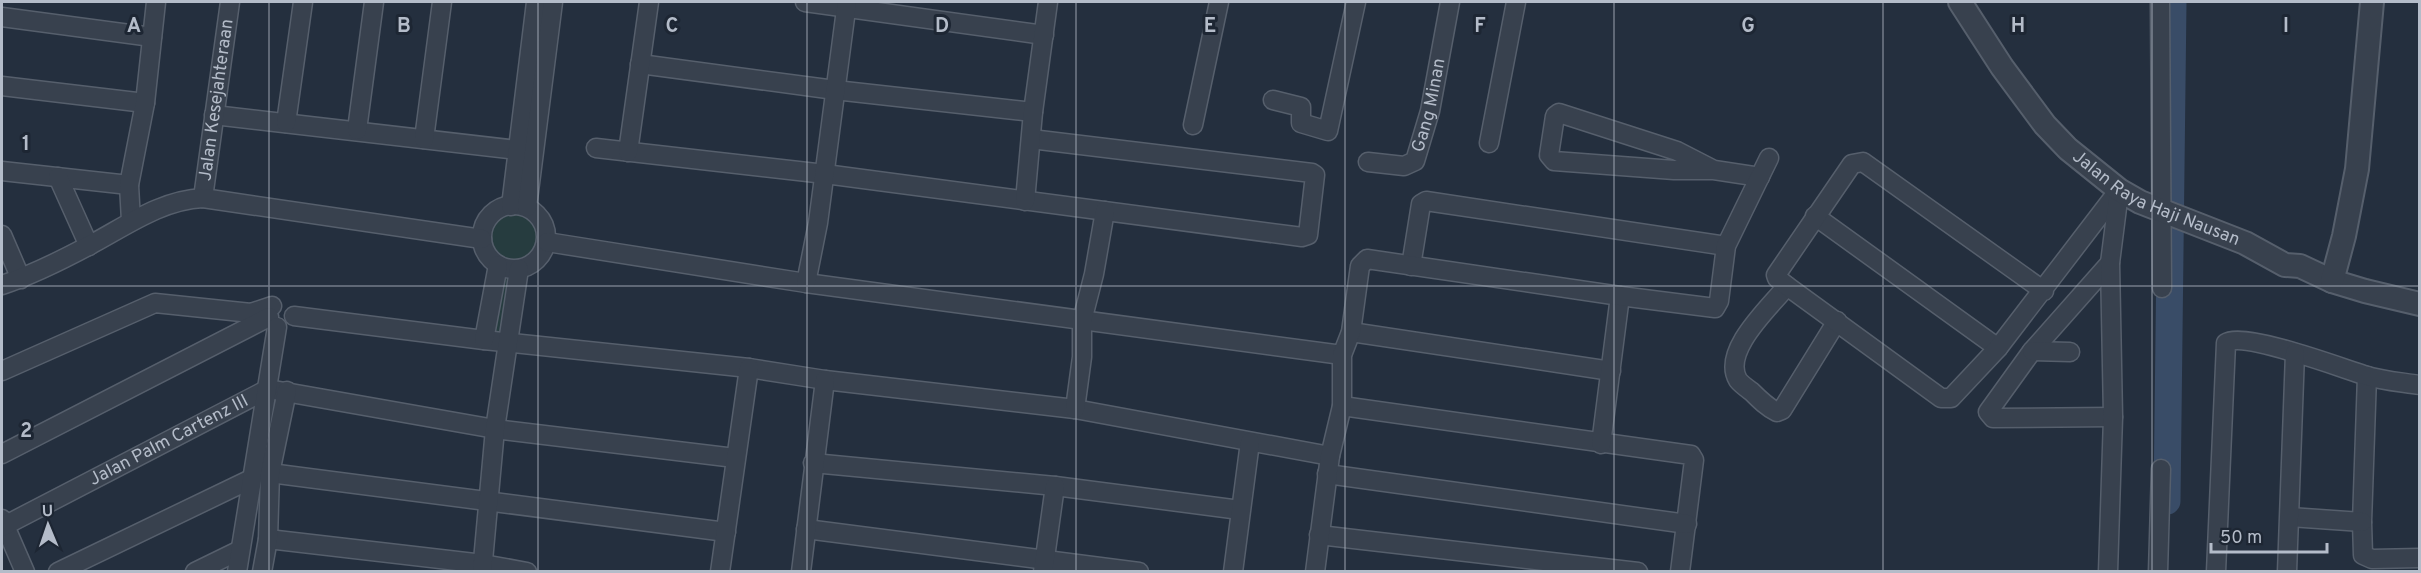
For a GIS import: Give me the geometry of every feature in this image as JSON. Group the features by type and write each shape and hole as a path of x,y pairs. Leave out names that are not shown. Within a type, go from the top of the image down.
{"street":[{"path":"131,221 129,185 145,103 156,2"},
{"name":"Jalan Kesejahteraan","path":"203,198 230,2"},
{"path":"286,123 303,2"},
{"path":"357,130 374,2"},
{"path":"424,139 442,2"},
{"path":"519,207 517,150 536,2"},
{"path":"519,207 553,2"},
{"path":"628,152 649,2"},
{"path":"805,2 846,4 1044,35"},
{"path":"1025,201 1033,112 1048,2"},
{"path":"1193,126 1219,2"},
{"path":"1273,100 1301,107 1300,123 1328,131 1356,2"},
{"name":"Gang Minan","path":"1368,162 1404,166 1415,161 1430,111 1450,2"},
{"path":"1489,143 1516,2"},
{"name":"Jalan Raya Haji Nausan","path":"1960,2 2002,67 2045,125 2068,149 2119,190 2140,202 2245,243 2285,265 2300,266 2332,280 2420,304"},
{"path":"2160,2 2163,288"},
{"path":"2332,280 2344,236 2357,169 2372,2"},
{"path":"806,283 818,223 846,4"},
{"path":"2,17 152,37"},
{"path":"640,64 835,90 1033,112"},
{"path":"2,86 145,103"},
{"path":"1714,170 1677,151 1559,113 1555,116 1549,155 1554,161 1674,170 1714,170 1760,177"},
{"path":"214,115 517,150"},
{"path":"596,148 825,174 1302,237 1308,235 1315,175 1031,139"},
{"path":"1315,572 1327,474 1342,406 1342,356 1351,332 1360,266 1363,262 1367,259 1715,308 1719,301 1726,246 1769,158"},
{"path":"2044,291 1863,162 1852,164 1777,273 1777,278 1787,286 1941,398 1947,399 1955,396 1998,348 2044,291 2119,190"},
{"path":"2,171 129,185"},
{"path":"58,177 89,246"},
{"path":"2109,572 2113,417 2110,263 2119,190"},
{"path":"2,285 21,279 89,246 131,221 177,201 203,198 482,239"},
{"path":"1411,266 1421,204 1426,201 1726,246"},
{"path":"519,207 536,213 543,221 547,242 538,260 529,266 508,269 490,259 484,250 482,239 482,228 496,211 519,207"},
{"path":"1075,409 1082,357 1082,321 1094,274 1105,211"},
{"path":"1815,216 1998,348"},
{"path":"2,235 21,279"},
{"path":"547,242 806,283 1342,356"},
{"path":"2110,263 2032,351 1990,406 1988,412 1990,418 2113,417"},
{"path":"484,340 498,265"},
{"path":"483,568 487,500 495,429 510,343 519,269"},
{"path":"1787,286 1745,337 1735,358 1734,366 1738,380 1768,408 1778,412 1782,410 1837,321"},
{"path":"1602,444 1620,296"},
{"path":"2,371 155,303 274,317"},
{"path":"2,454 274,317 284,303 288,305 294,316 510,343 749,368 825,380 1075,409 1330,456"},
{"path":"237,572 268,389 274,317"},
{"path":"1351,332 1611,371"},
{"path":"2216,572 2226,344 2236,339 2295,352 2367,376 2420,385"},
{"path":"2032,351 2070,352"},
{"path":"2287,572 2295,352"},
{"path":"720,572 749,368"},
{"path":"2367,376 2362,551 2366,558 2420,558"},
{"path":"801,572 825,380"},
{"path":"268,389 495,429 735,458"},
{"name":"Jalan Palm Cartenz III","path":"3,524 268,389"},
{"path":"262,572 268,540 270,473 287,392"},
{"path":"1342,406 1693,456 1680,572"},
{"path":"1233,572 1250,442"},
{"path":"813,463 1055,486 1240,510"},
{"path":"2158,572 2161,469"},
{"path":"270,473 726,532"},
{"path":"1327,474 1687,524"},
{"path":"58,572 251,479"},
{"path":"1045,565 1055,486"},
{"path":"2290,517 2362,522"},
{"path":"3,524 25,572"},
{"path":"806,529 1045,565 1139,572"},
{"path":"1319,535 1638,572"},
{"path":"268,540 527,572"},
{"path":"195,572 240,550"}],"green space":[{"path":"506,206 529,209 539,216 547,232 543,250 537,258 519,269 510,343 484,340 498,266 485,249 482,228 496,211"}],"waterway":[{"path":"2167,501 2173,2"}]}
